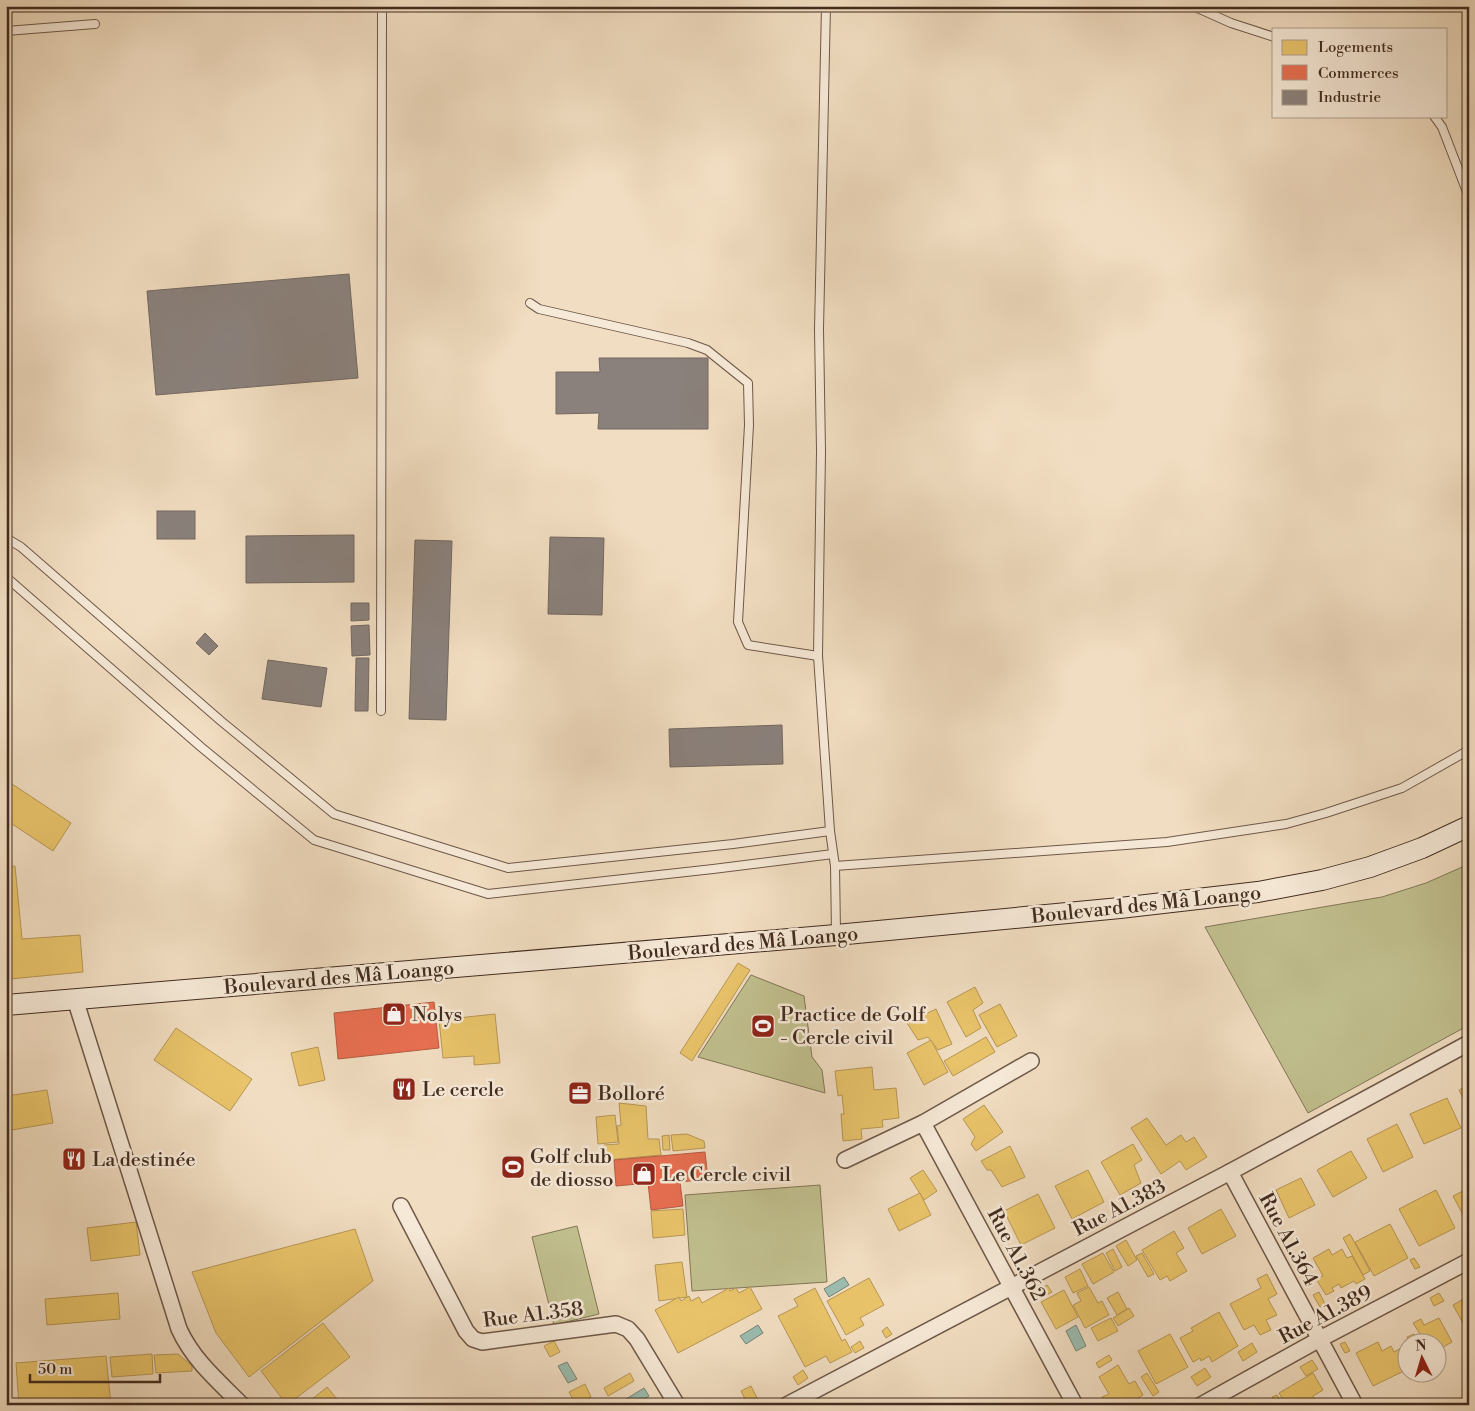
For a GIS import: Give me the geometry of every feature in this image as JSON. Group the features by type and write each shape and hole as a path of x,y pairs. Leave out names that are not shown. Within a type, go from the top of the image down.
{"street":[{"name":"Boulevard des Mâ Loango","path":"6,1006 836,935 1120,908 1258,892 1322,880 1370,867 1422,848 1469,826"},
{"path":"75,999 179,1329 186,1344 198,1361 242,1405"},
{"name":"Rue A1.383","path":"788,1405 1230,1172 1469,1043"},
{"path":"845,1160 923,1123 1031,1061"},
{"name":"Rue A1.362","path":"923,1123 1075,1405"},
{"name":"Rue A1.364","path":"1230,1172 1355,1405"},
{"name":"Rue A1.358","path":"401,1206 457,1314 473,1339 482,1342 616,1324 628,1329 637,1339 678,1405"},
{"name":"Rue A1.389","path":"1201,1405 1320,1339 1469,1261"}],"lane":[{"path":"381,711 382,6"},
{"path":"826,6 819,329 821,451 818,656 830,831 835,866 836,935"},
{"path":"1193,6 1231,23 1272,36"},
{"path":"6,31 95,24"},
{"path":"1435,118 1442,128 1469,197"},
{"path":"530,304 540,309 688,343 706,350 748,383 750,425 738,622 748,645 818,656"},
{"path":"6,538 21,547 214,715 334,814 508,868 733,844 830,831"},
{"path":"6,578 201,747 314,840 488,894 833,854"},
{"path":"835,866 1167,842 1286,824 1402,788 1469,750"}],"shaded area":[{"path":"1469,864 1469,1025 1308,1113 1205,927 1382,897 1426,883"},
{"name":"Practice de Golf - Cercle civil","path":"751,975 804,996 812,1057 822,1070 825,1093 698,1057"},
{"path":"820,1185 827,1282 692,1291 685,1195"},
{"path":"577,1226 599,1314 554,1325 532,1237"},
{"path":"844,1277 849,1285 829,1297 824,1289"},
{"path":"758,1325 763,1333 746,1344 740,1336"},
{"path":"1076,1325 1086,1346 1076,1351 1066,1331"},
{"path":"567,1362 577,1379 568,1383 558,1366"},
{"path":"644,1388 649,1396 636,1405 629,1405 626,1399"}],"building: Logements":[{"path":"6,780 71,823 53,851 6,820"},
{"path":"15,866 22,939 80,935 83,972 10,979 6,977 6,867"},
{"path":"738,963 750,970 692,1061 680,1053"},
{"path":"975,987 983,1003 973,1010 981,1028 966,1037 947,1002"},
{"path":"1000,1004 1017,1036 997,1047 979,1015"},
{"path":"936,1009 952,1044 938,1050 928,1037 918,1040 907,1023"},
{"path":"495,1014 500,1063 474,1065 474,1056 443,1058 439,1020"},
{"path":"176,1028 252,1079 230,1111 154,1060"},
{"path":"986,1037 995,1052 953,1076 944,1061"},
{"path":"931,1040 948,1072 924,1085 907,1053"},
{"path":"318,1047 325,1080 299,1086 291,1053"},
{"path":"872,1067 874,1090 896,1088 899,1118 882,1120 883,1127 861,1129 862,1139 843,1141 841,1114 844,1114 842,1095 838,1096 835,1071"},
{"path":"1469,1085 1469,1110 1459,1090"},
{"path":"47,1090 53,1123 6,1131 6,1096"},
{"path":"1447,1098 1461,1128 1424,1144 1410,1114"},
{"path":"619,1103 646,1106 648,1139 659,1139 661,1155 606,1160 604,1145 619,1144 617,1126 621,1125"},
{"path":"984,1105 1003,1132 976,1151 971,1144 975,1137 963,1119"},
{"path":"615,1115 618,1142 598,1144 596,1117"},
{"path":"1147,1118 1166,1145 1181,1135 1186,1142 1194,1137 1207,1157 1186,1170 1180,1161 1161,1174 1131,1128"},
{"path":"1397,1124 1413,1157 1383,1172 1367,1139"},
{"path":"687,1134 704,1141 705,1148 673,1151 671,1135"},
{"path":"669,1135 670,1150 663,1150 662,1136"},
{"path":"1133,1144 1142,1160 1134,1165 1141,1183 1120,1195 1101,1162"},
{"path":"1010,1146 1025,1177 1002,1187 991,1170 987,1170 981,1161"},
{"path":"1351,1151 1367,1178 1333,1197 1317,1170"},
{"path":"923,1170 937,1191 924,1200 910,1178"},
{"path":"1088,1170 1104,1202 1072,1219 1055,1186"},
{"path":"1301,1178 1315,1205 1289,1218 1276,1190"},
{"path":"1469,1188 1469,1223 1468,1224 1453,1196"},
{"path":"1436,1190 1455,1228 1419,1246 1399,1209"},
{"path":"920,1193 931,1215 899,1231 888,1209"},
{"path":"1038,1194 1055,1228 1021,1245 1004,1211"},
{"path":"683,1209 685,1235 653,1238 651,1211"},
{"path":"1221,1209 1236,1236 1202,1254 1188,1228"},
{"path":"136,1222 140,1255 91,1261 87,1228"},
{"path":"1390,1224 1408,1258 1374,1276 1355,1242"},
{"path":"355,1229 373,1281 249,1377 216,1333 192,1272"},
{"path":"1174,1231 1184,1248 1176,1253 1187,1271 1170,1281 1167,1276 1160,1280 1142,1250"},
{"path":"1350,1234 1370,1271 1363,1275 1343,1238"},
{"path":"1126,1240 1137,1260 1128,1266 1116,1246"},
{"path":"1113,1249 1122,1267 1115,1271 1106,1253"},
{"path":"1329,1249 1332,1255 1342,1249 1347,1258 1352,1256 1365,1279 1356,1284 1354,1281 1341,1288 1339,1284 1332,1288 1334,1291 1326,1295 1316,1279 1323,1276 1313,1258"},
{"path":"1103,1253 1114,1272 1093,1284 1082,1264"},
{"path":"1142,1253 1154,1274 1148,1277 1136,1256"},
{"path":"1414,1258 1420,1267 1415,1269 1410,1260"},
{"path":"682,1262 687,1297 659,1301 655,1265"},
{"path":"1080,1269 1088,1286 1073,1293 1065,1277"},
{"path":"1267,1274 1277,1294 1268,1299 1277,1315 1266,1320 1271,1330 1260,1335 1254,1325 1244,1330 1230,1304 1261,1288 1257,1279"},
{"path":"869,1278 884,1305 860,1318 864,1325 846,1335 827,1301"},
{"path":"1047,1285 1052,1292 1041,1298 1037,1291"},
{"path":"750,1287 762,1309 678,1353 655,1310 679,1297 681,1301 689,1296 691,1301 699,1297 702,1303 729,1288 730,1291 736,1288 739,1293"},
{"path":"1089,1287 1098,1303 1102,1301 1109,1315 1085,1328 1073,1305 1081,1301 1077,1293"},
{"path":"815,1288 842,1341 845,1339 852,1352 830,1363 826,1356 805,1367 778,1316 798,1306 794,1299"},
{"path":"1064,1290 1078,1317 1056,1329 1041,1302"},
{"path":"1118,1292 1127,1309 1117,1315 1107,1298"},
{"path":"1319,1292 1325,1304 1320,1307 1313,1295"},
{"path":"118,1293 120,1319 47,1325 45,1299"},
{"path":"1439,1293 1444,1301 1434,1306 1430,1298"},
{"path":"1469,1296 1469,1334 1453,1305"},
{"path":"1129,1308 1134,1316 1118,1326 1113,1318"},
{"path":"1219,1312 1238,1346 1212,1362 1209,1356 1201,1361 1200,1358 1193,1362 1180,1338 1193,1331 1191,1328"},
{"path":"1111,1318 1118,1331 1098,1341 1091,1328"},
{"path":"1439,1318 1448,1334 1420,1334 1413,1323 1421,1319 1424,1325"},
{"path":"323,1323 350,1357 287,1405 261,1371"},
{"path":"887,1327 892,1334 886,1338 882,1331"},
{"path":"1170,1334 1188,1367 1156,1384 1138,1351"},
{"path":"1448,1335 1452,1342 1448,1344"},
{"path":"554,1341 560,1352 550,1357 544,1346"},
{"path":"860,1341 864,1348 855,1353 851,1347"},
{"path":"1345,1342 1350,1351 1345,1353 1340,1344"},
{"path":"1378,1342 1382,1351 1391,1346 1394,1352 1398,1350 1398,1374 1373,1386 1356,1353"},
{"path":"1252,1343 1257,1352 1243,1361 1238,1352"},
{"path":"152,1354 153,1374 112,1377 110,1357"},
{"path":"178,1354 192,1366 192,1371 156,1373 154,1355"},
{"path":"1109,1355 1112,1360 1099,1368 1096,1363"},
{"path":"106,1356 111,1405 19,1405 16,1363"},
{"path":"1312,1360 1318,1369 1306,1376 1300,1367"},
{"path":"1118,1365 1129,1384 1135,1381 1143,1395 1127,1405 1106,1405 1102,1397 1109,1394 1099,1377"},
{"path":"1205,1368 1211,1377 1197,1386 1191,1377"},
{"path":"803,1370 808,1378 798,1385 793,1377"},
{"path":"630,1373 634,1381 608,1396 604,1388"},
{"path":"1147,1373 1159,1392 1153,1396 1141,1377"},
{"path":"1313,1373 1323,1390 1313,1396 1318,1405 1286,1405 1279,1393"},
{"path":"585,1384 591,1397 576,1405 569,1392"},
{"path":"751,1386 760,1404 758,1405 748,1405 741,1391"},
{"path":"327,1387 337,1399 330,1405 313,1405 310,1401"},
{"path":"1469,1394 1469,1405 1449,1405"},
{"path":"1277,1395 1283,1405 1276,1405 1272,1397"},
{"path":"1152,1398 1157,1405 1142,1405 1142,1404"}],"building: Commerces":[{"path":"434,1002 439,1048 338,1059 334,1013"},
{"path":"705,1152 708,1179 680,1182 683,1206 651,1210 648,1183 616,1186 614,1160"}],"building: Industrie":[{"path":"349,274 358,378 156,395 147,291"},
{"path":"599,358 708,358 708,429 598,429 599,413 556,414 556,372 600,372"},
{"path":"157,511 195,511 195,539 157,539"},
{"path":"354,535 354,582 246,583 246,536"},
{"path":"550,537 604,538 602,615 548,614"},
{"path":"415,540 452,541 446,720 409,719"},
{"path":"351,603 369,603 369,620 351,621"},
{"path":"369,625 370,655 352,656 351,626"},
{"path":"205,633 218,646 209,655 196,643"},
{"path":"356,658 369,658 368,711 355,711"},
{"path":"268,660 327,668 321,707 262,699"},
{"path":"782,725 783,764 670,767 669,729"}],"place":[{"name":"Nolys","path":"394,1014"},
{"name":"Practice de Golf - Cercle civil","path":"763,1026"},
{"name":"Le cercle","path":"404,1089"},
{"name":"Bolloré","path":"580,1093"},
{"name":"La destinée","path":"74,1159"},
{"name":"Golf club de diosso","path":"513,1167"},
{"name":"Le Cercle civil","path":"644,1174"}]}
